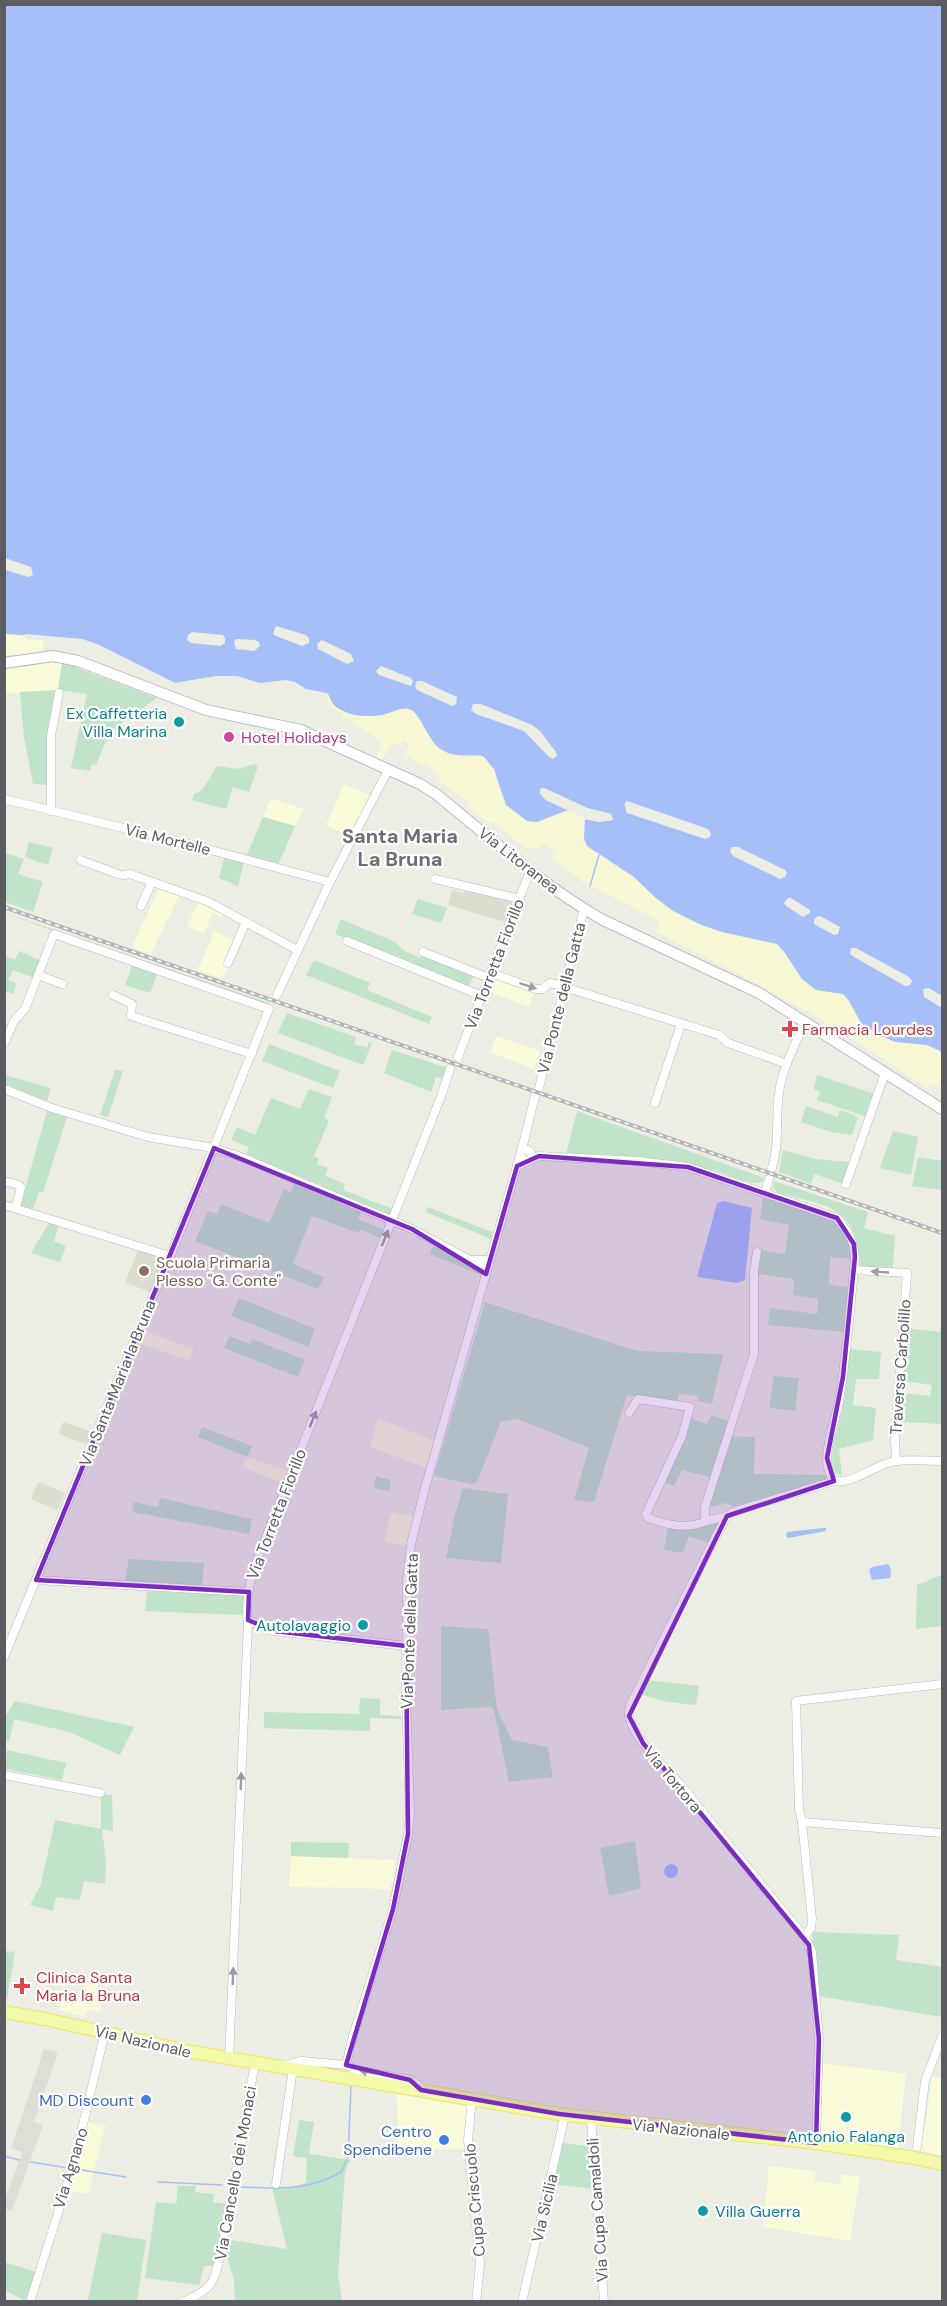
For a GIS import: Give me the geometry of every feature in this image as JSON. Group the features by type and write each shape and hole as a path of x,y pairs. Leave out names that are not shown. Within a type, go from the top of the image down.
{"main road":[{"name":"Via Nazionale","path":"4,2012 229,2059 565,2115 916,2152 942,2164"}],"street":[{"name":"Via Litoranea","path":"4,663 38,657 64,657 206,710 301,730 388,770 430,790 530,871 584,909 742,984 942,1109"},
{"path":"51,811 51,736 59,693"},
{"path":"277,995 330,882 388,770"},
{"name":"Via Mortelle","path":"4,799 181,842 330,882"},
{"path":"80,860 121,874 130,874 209,902 297,950"},
{"name":"Via Torretta Fiorillo","path":"458,1057 530,871"},
{"path":"435,879 520,899"},
{"path":"141,906 152,882"},
{"name":"Via Ponte della Gatta","path":"539,1088 584,909"},
{"path":"228,963 246,921"},
{"name":"Via Santa Maria la Bruna","path":"4,1657 170,1256 269,1009 54,934 38,975"},
{"path":"347,941 482,996"},
{"path":"423,952 490,976 536,989 550,983 564,987 719,1035 728,1042 787,1064"},
{"path":"5,1042 14,1021 25,1009 38,975 62,984"},
{"path":"113,995 132,1004 131,1016 252,1054"},
{"path":"772,1168 778,1143 778,1096 787,1064 805,1022"},
{"path":"655,1103 681,1024"},
{"name":"Via Torretta Fiorillo","path":"229,2059 248,1592 269,1530 450,1069"},
{"path":"846,1184 885,1073"},
{"path":"4,1089 52,1108 148,1137 214,1148 244,1158 392,1220 470,1260 487,1272"},
{"name":"Via Ponte della Gatta","path":"346,2065 393,1909 408,1834 410,1795 406,1646 407,1580 411,1544 535,1096"},
{"path":"524,1142 531,1155 528,1160"},
{"path":"528,1160 523,1160 520,1154 524,1150 529,1150 539,1156"},
{"path":"517,1166 539,1156 638,1161 688,1167 837,1218 854,1244 854,1270 843,1377 839,1402 830,1430 827,1458 829,1472 834,1481"},
{"path":"765,1192 769,1179"},
{"path":"4,1181 21,1187 16,1208"},
{"path":"4,1205 170,1256"},
{"path":"706,1521 705,1507 754,1354 754,1271 757,1252"},
{"path":"470,1260 490,1260"},
{"name":"Traversa Carbolillo","path":"854,1270 907,1273 895,1439 896,1461"},
{"path":"629,1413 638,1399 690,1407 682,1436 646,1514 648,1518 681,1527 689,1527 727,1516 732,1512 776,1497 834,1481 841,1482 851,1479 896,1461 942,1461"},
{"name":"Via Tortora","path":"727,1516 630,1705 629,1716 643,1743 685,1790 722,1838 805,1936 812,1952 819,2029 816,2143"},
{"path":"36,1580 248,1592"},
{"path":"248,1620 274,1631 406,1646"},
{"path":"805,1936 811,1928 812,1919 799,1808 796,1701 942,1684"},
{"path":"4,1775 100,1793"},
{"path":"802,1822 942,1833"},
{"name":"Via Agnano","path":"30,2301 74,2162 105,2032"},
{"path":"916,2152 925,2081 942,2037"},
{"name":"Via Nazionale","path":"287,2068 298,2061 346,2065 356,2070 410,2080 417,2084 420,2090"},
{"name":"Via Cancello dei Monaci","path":"183,2301 208,2290 214,2279 221,2253 255,2063"},
{"path":"276,2184 287,2068"},
{"name":"Cupa Criscuolo","path":"472,2099 468,2140 480,2265 476,2301"},
{"name":"Via Sicilia","path":"522,2301 565,2115"},
{"name":"Via Cupa Camaldoli","path":"591,2119 604,2301"}],"highlighted area":[{"path":"214,1148 412,1229 486,1274 517,1166 539,1156 688,1167 837,1218 854,1244 855,1257 843,1377 827,1458 834,1481 727,1516 629,1716 643,1743 809,1945 819,2039 816,2143 559,2114 421,2090 410,2080 346,2065 393,1909 408,1834 406,1646 274,1631 248,1620 249,1592 36,1580"}],"shaded area":[{"path":"5,634 25,634 25,639 44,641 42,651 5,656"},
{"path":"52,662 81,668 157,698 120,726 87,694 58,690 5,694 5,670"},
{"path":"62,662 157,698 110,732 96,765 92,764 90,771 71,768 87,694 58,690"},
{"path":"58,690 49,785 33,784 24,737 20,692"},
{"path":"254,764 258,766 249,792 233,787 226,809 192,800 194,794 202,790 217,766 239,769"},
{"path":"344,784 372,796 350,836 326,826"},
{"path":"271,798 304,809 295,826 263,817"},
{"path":"263,817 295,826 278,865 246,857"},
{"path":"29,842 53,848 48,865 25,857"},
{"path":"5,853 24,859 18,874 43,882 33,912 5,902"},
{"path":"225,855 244,861 238,886 219,878"},
{"path":"160,886 180,894 151,954 132,947"},
{"path":"466,887 515,899 517,905 509,923 448,905 452,890 464,893"},
{"path":"418,899 447,908 441,923 412,914"},
{"path":"199,901 224,912 221,917 213,913 204,934 187,926"},
{"path":"5,913 269,1003 267,1006"},
{"path":"341,919 395,942 403,950 420,958 424,955 474,975 468,988 335,934"},
{"path":"214,931 239,943 222,979 198,970"},
{"path":"19,951 41,961 34,978 13,970 8,980 17,983 13,994 5,991 5,956 15,960"},
{"path":"314,960 370,983 367,990 432,1017 429,1024 306,975"},
{"path":"133,963 158,972 150,993 125,985"},
{"path":"493,975 535,992 528,1007 487,990"},
{"path":"287,1013 356,1037 354,1044 367,1048 369,1042 372,1043 363,1065 278,1033"},
{"path":"497,1036 540,1051 534,1069 490,1052"},
{"path":"269,1044 340,1071 333,1088 262,1061"},
{"path":"392,1050 448,1068 445,1071 446,1081 436,1077 431,1092 384,1073"},
{"path":"115,1070 123,1071 108,1117 100,1115"},
{"path":"5,1075 51,1088 47,1101 5,1084"},
{"path":"817,1075 875,1094 867,1117 817,1100 820,1092 814,1089"},
{"path":"309,1089 332,1097 324,1118 329,1121 314,1156 319,1159 317,1164 328,1168 325,1176 345,1184 343,1190 393,1209 391,1215 247,1154 249,1147 231,1140 237,1127 255,1135 271,1098 300,1109"},
{"path":"806,1106 838,1117 840,1110 858,1117 852,1135 831,1132 801,1122"},
{"path":"47,1111 67,1117 43,1193 39,1192 32,1211 20,1207"},
{"path":"577,1111 764,1178 762,1182 757,1183 709,1169 673,1162 621,1156 566,1154"},
{"path":"893,1131 918,1137 911,1175 880,1168"},
{"path":"783,1150 816,1159 850,1162 842,1183 814,1174 811,1184 779,1172"},
{"path":"918,1157 942,1161 942,1190 912,1186"},
{"path":"774,1181 868,1212 864,1228 895,1236 893,1270 860,1267 858,1247 846,1220 826,1206 778,1193 773,1188"},
{"path":"294,1184 361,1212 358,1219 385,1230 381,1239 361,1229 358,1233 312,1216 293,1264 324,1277 318,1289 195,1241 208,1211 217,1214 221,1204 269,1223 284,1189 291,1192"},
{"path":"763,1197 820,1214 842,1230 849,1243 852,1259 830,1257 829,1284 849,1288 845,1332 768,1325 770,1308 817,1314 818,1299 793,1295 794,1279 757,1274 759,1250 785,1254 789,1225 760,1219"},
{"path":"428,1207 492,1232 491,1239 426,1212"},
{"path":"50,1221 60,1223 54,1241 66,1246 60,1262 31,1253"},
{"path":"433,1246 471,1265 481,1275 430,1254"},
{"name":"Scuola Primaria Plesso \"G. Conte\"","path":"139,1249 164,1259 150,1292 125,1282"},
{"path":"239,1298 315,1329 308,1347 231,1316"},
{"path":"485,1302 637,1351 723,1354 712,1404 698,1401 698,1396 679,1394 677,1402 627,1395 594,1502 574,1500 589,1448 518,1419 501,1422 477,1482 471,1484 434,1476"},
{"path":"941,1327 942,1424 899,1422 902,1393 930,1396 932,1385 902,1381 906,1328 940,1332"},
{"path":"142,1330 193,1349 189,1361 137,1342"},
{"path":"229,1336 250,1344 252,1339 305,1360 298,1377 224,1348"},
{"path":"850,1349 881,1352 879,1379 856,1379 853,1405 876,1408 873,1440 839,1449 842,1476 835,1472 832,1456 843,1406"},
{"path":"774,1376 799,1378 795,1411 769,1408"},
{"path":"711,1415 731,1422 713,1478 682,1470 674,1486 661,1482 690,1418 707,1424"},
{"path":"378,1418 434,1441 426,1468 370,1447"},
{"path":"63,1422 92,1432 86,1444 59,1434"},
{"path":"202,1427 252,1446 247,1457 198,1437"},
{"path":"730,1436 755,1437 754,1474 826,1475 827,1480 741,1506 735,1507 726,1503 706,1508"},
{"path":"247,1457 289,1472 285,1484 242,1467"},
{"path":"376,1476 391,1480 389,1491 374,1488"},
{"path":"38,1482 65,1493 57,1510 31,1499"},
{"path":"463,1488 508,1494 501,1563 446,1558"},
{"path":"160,1498 252,1519 249,1534 132,1512 134,1502 158,1507"},
{"path":"390,1512 414,1516 406,1546 385,1542"},
{"path":"722,1518 709,1543 689,1536 683,1553 664,1550 668,1526"},
{"path":"129,1559 204,1563 202,1587 125,1583"},
{"path":"942,1575 942,1626 916,1629 917,1585"},
{"path":"147,1590 239,1594 246,1597 245,1615 145,1611"},
{"path":"441,1626 488,1629 497,1709 512,1740 548,1747 553,1777 509,1782 494,1710 491,1707 441,1710"},
{"path":"647,1680 699,1686 696,1705 668,1702 640,1694"},
{"path":"360,1698 380,1699 380,1715 401,1716 401,1719 370,1718 370,1731 264,1728 264,1712 359,1714"},
{"path":"15,1701 134,1727 120,1755 69,1732 14,1719 9,1742 5,1740 5,1717"},
{"path":"7,1750 66,1763 62,1780 5,1769"},
{"path":"101,1794 112,1795 113,1831 102,1829 106,1863 105,1884 84,1881 80,1900 56,1897 53,1911 30,1905 41,1884 55,1820 101,1829"},
{"path":"635,1841 641,1888 609,1896 600,1848"},
{"path":"291,1842 349,1843 348,1858 291,1856"},
{"path":"291,1856 395,1860 391,1889 289,1887"},
{"path":"812,1932 899,1935 896,1960 942,1967 942,2017 818,1996"},
{"path":"5,1951 15,1952 5,2000"},
{"path":"95,1980 104,1996 100,2012 88,2009 85,2017 59,2010 63,1991 80,1994 87,1982"},
{"path":"44,2049 58,2052 34,2122 43,2125 12,2211 5,2209 5,2200 22,2152 11,2148"},
{"path":"821,2063 906,2074 898,2148 819,2138"},
{"path":"932,2076 942,2078 942,2156 921,2151"},
{"path":"397,2094 469,2107 467,2149 399,2150"},
{"path":"299,2120 314,2122 309,2154 350,2160 345,2172 338,2275 342,2301 235,2301 234,2279 224,2248 225,2239 287,2249 272,2187 290,2187 306,2183 307,2158 293,2156"},
{"path":"87,2121 105,2126 88,2194 66,2190"},
{"path":"562,2143 590,2146 589,2162 593,2173 593,2189 552,2184"},
{"path":"769,2166 816,2171 814,2181 840,2185 842,2174 860,2177 850,2241 763,2227"},
{"path":"178,2186 196,2186 195,2192 214,2194 213,2202 226,2204 215,2263 212,2266 204,2266 199,2285 145,2278 156,2202 176,2204"},
{"path":"102,2233 146,2240 137,2301 88,2300"},
{"path":"4,2262 36,2272 27,2299 24,2300 5,2290"}],"sand":[{"path":"329,695 338,707 351,714 367,716 402,710 414,711 423,727 464,757 483,756 494,769 501,796 553,816 568,810 585,819 584,839 587,846 634,877 656,898 699,924 722,932 777,944 802,979 833,994 843,994 863,1024 875,1033 883,1037 929,1046 942,1052 942,1089 929,1083 928,1089 862,1045 795,1005 656,932 660,921 587,884 551,857 555,851 542,843 537,851 530,846 527,849 493,821 490,824 468,807 470,803 439,781 436,773 426,763 423,765 405,755 409,746 406,741 402,741 397,746 392,743 382,760 376,758 383,742 353,723 326,701"}],"water":[{"path":"5,5 942,5 942,1052 927,1045 895,1042 877,1034 861,1023 843,994 816,990 802,979 777,944 722,932 673,911 634,877 587,846 584,839 585,819 599,822 613,820 611,814 587,808 544,788 540,789 546,800 568,810 537,822 527,821 506,805 494,769 483,756 456,755 445,752 435,744 416,714 409,709 373,716 359,716 339,709 327,693 306,689 295,682 286,680 260,683 237,676 216,676 175,683 99,645 82,639 5,634"},
{"path":"723,1201 752,1208 745,1280 737,1283 697,1277 717,1203"},
{"path":"826,1528 826,1531 788,1538 786,1536 787,1532"},
{"path":"888,1564 891,1569 890,1578 872,1580 869,1570 872,1567"},
{"path":"671,1864 676,1866 678,1871 676,1876 671,1878 666,1876 664,1871 666,1866"}],"pier":[{"path":"5,558 31,567 33,575 29,577 5,570"},
{"path":"276,626 306,635 309,643 302,646 276,636 273,634"},
{"path":"192,632 223,635 225,643 221,646 191,643 187,640 188,635"},
{"path":"25,634 82,639 99,645 175,683 193,680 193,683 174,686 82,642 24,637"},
{"path":"236,639 255,640 260,646 254,651 236,649 234,642"},
{"path":"322,640 351,654 354,661 347,664 318,649 317,644"},
{"path":"381,666 411,678 413,681 411,686 379,675 376,671"},
{"path":"417,681 422,681 457,697 456,704 452,706 417,690 415,686"},
{"path":"473,704 481,704 532,725 540,731 557,756 553,759 549,757 524,731 476,714 471,710"},
{"path":"544,788 587,808 611,814 613,820 599,822 585,819 583,817 585,816 610,818 586,811 544,791 543,793 548,798 569,808 571,812 546,800 540,794 540,789"},
{"path":"627,801 708,829 710,837 705,839 627,813 624,804"},
{"path":"732,847 738,847 785,870 787,873 785,877 780,879 733,856 730,851"},
{"path":"788,898 810,910 810,913 803,917 786,906 784,903"},
{"path":"820,916 840,927 838,934 834,935 814,924 816,917"},
{"path":"851,948 856,948 909,977 912,981 910,985 905,986 854,957 850,954"},
{"path":"929,988 942,996 942,1008 924,997 923,989"}],"waterway":[{"path":"590,886 599,855"},
{"path":"238,2187 303,2186 341,2172 348,2157 351,2087"},
{"path":"4,2156 19,2160"},
{"path":"31,2162 68,2168"},
{"path":"75,2169 126,2177"},
{"path":"158,2182 222,2185"}],"railway":[{"path":"4,907 942,1233"}],"place":[{"name":"Ex Caffetteria Villa Marina","path":"179,722"},
{"name":"Hotel Holidays","path":"229,737"},
{"name":"Farmacia Lourdes","path":"790,1029"},
{"name":"Scuola Primaria Plesso \"G. Conte\"","path":"144,1271"},
{"name":"Autolavaggio","path":"363,1625"},
{"name":"Clinica Santa Maria la Bruna","path":"22,1986"},
{"name":"MD Discount","path":"146,2100"},
{"name":"Antonio Falanga","path":"846,2117"},
{"name":"Centro Spendibene","path":"444,2140"},
{"name":"Villa Guerra","path":"703,2211"}],"district":[{"name":"Santa Maria La Bruna","path":"400,848"}]}
